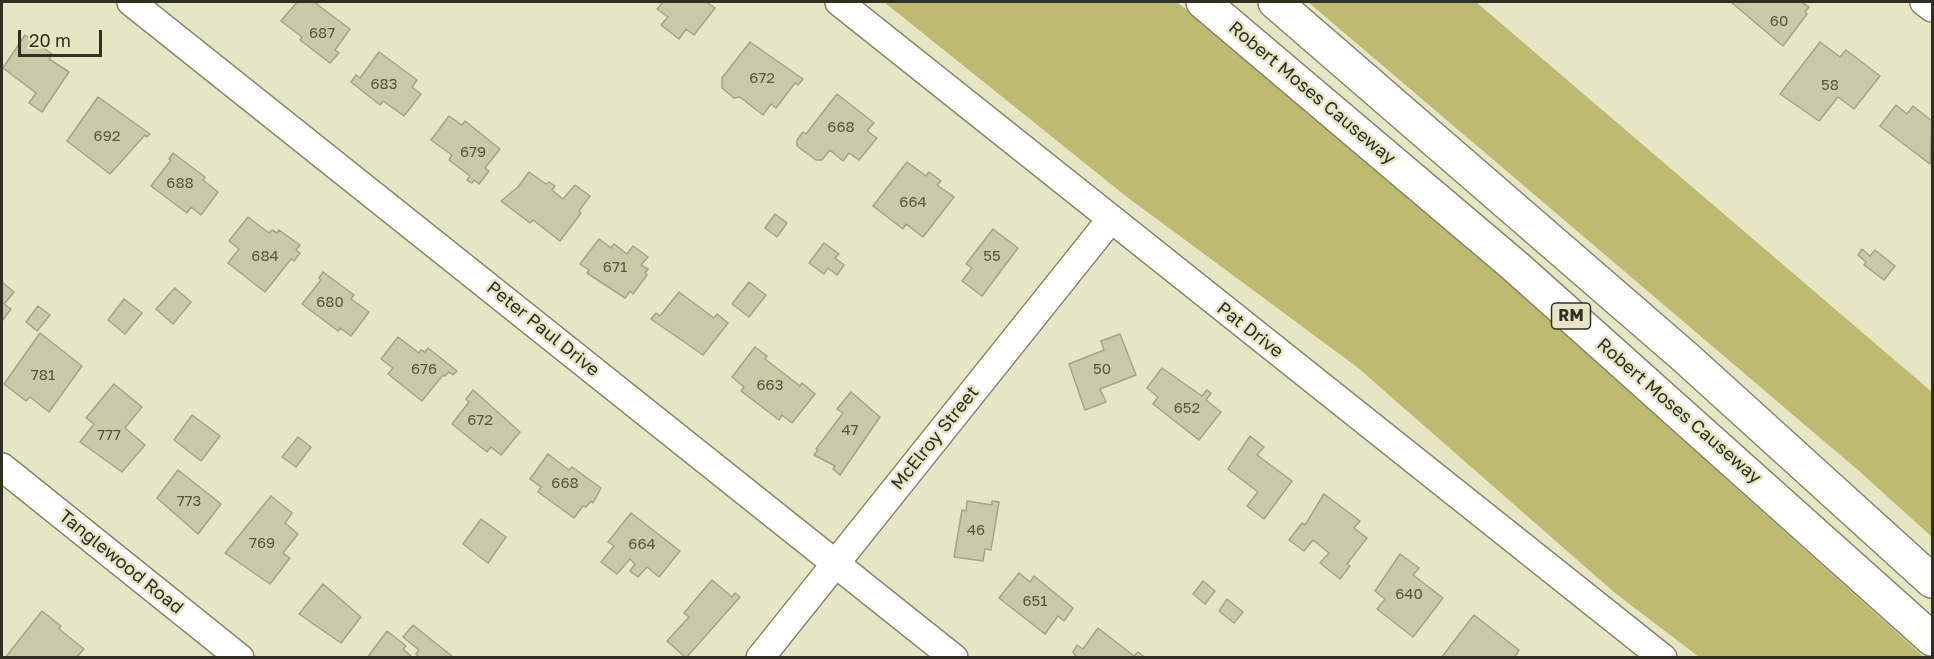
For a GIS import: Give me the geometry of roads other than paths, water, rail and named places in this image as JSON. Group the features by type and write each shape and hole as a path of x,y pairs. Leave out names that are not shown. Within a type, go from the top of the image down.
{"highway":[{"name":"Robert Moses Causeway","path":"1203,2 1515,266 1932,639"},
{"name":"RM","path":"1275,2 1676,349 1932,580"}],"street":[{"name":"Peter Paul Drive","path":"131,2 954,657"},
{"name":"Pat Drive","path":"839,2 1663,657"},
{"path":"1924,2 1932,8"},
{"name":"McElroy Street","path":"760,657 1111,219"},
{"name":"Tanglewood Road","path":"2,467 240,657"}]}
